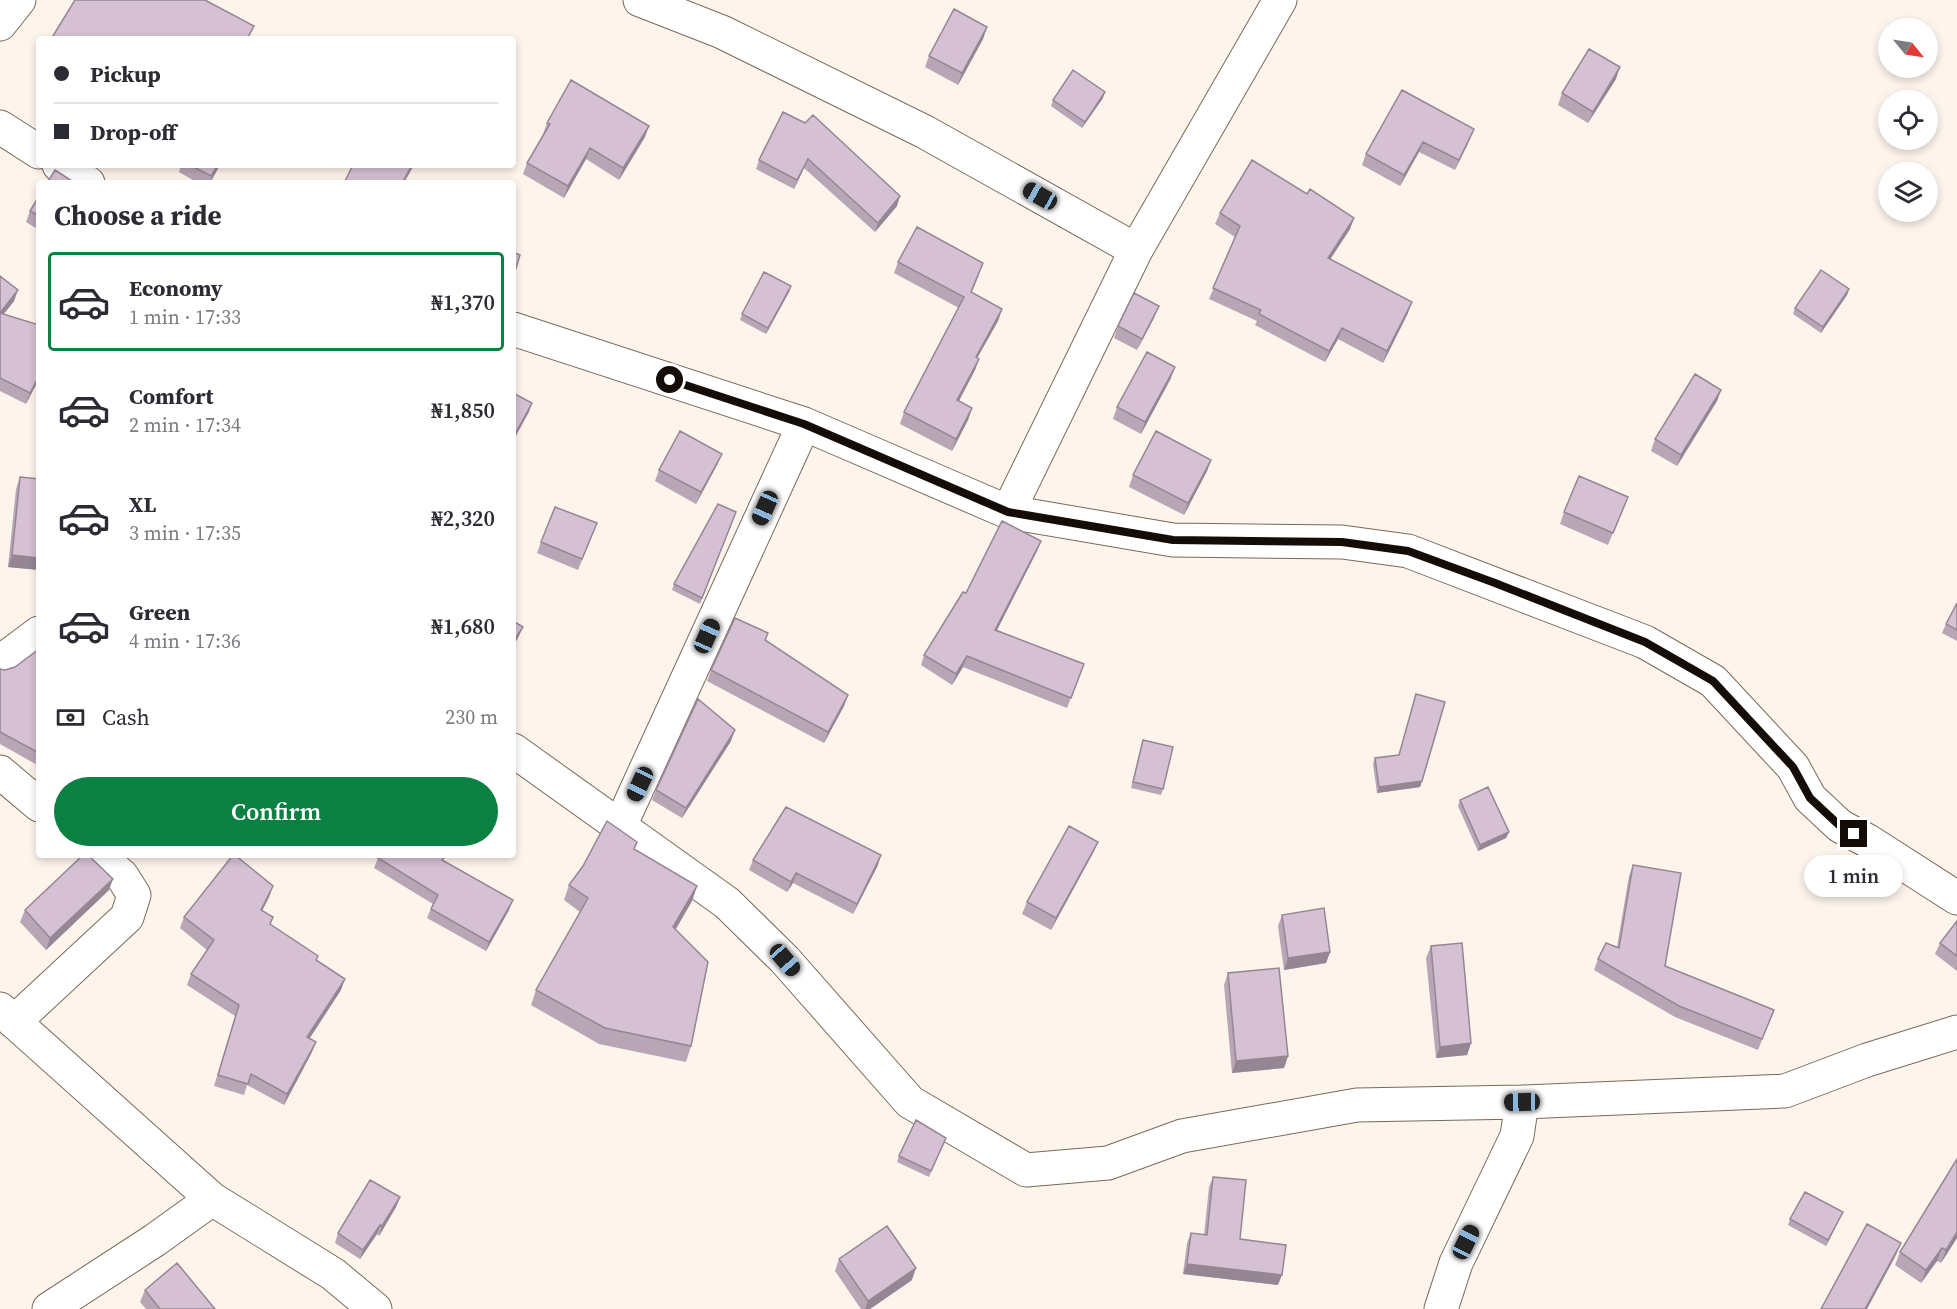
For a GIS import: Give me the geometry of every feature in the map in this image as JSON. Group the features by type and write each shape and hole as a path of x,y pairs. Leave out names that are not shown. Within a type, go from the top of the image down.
{"street":[{"path":"0,24 19,0"},
{"path":"640,0 722,32 925,132 1136,250"},
{"path":"1008,512 1136,250 1280,0"},
{"path":"0,127 36,150"},
{"path":"64,168 83,180"},
{"path":"516,330 804,424 1008,512 1173,540 1342,542 1408,551 1645,642 1713,681 1793,767 1810,798 1840,826 1957,898"},
{"path":"620,826 804,424"},
{"path":"0,662 36,635"},
{"path":"516,752 728,903 785,960 910,1102 1026,1170 1108,1163 1182,1136 1356,1105 1522,1102 1785,1091 1867,1060 1957,1032"},
{"path":"0,772 36,802"},
{"path":"101,858 122,876 134,895 127,917 7,1016 212,1199 333,1274 375,1309"},
{"path":"1441,1309 1456,1263 1517,1136 1522,1102"},
{"path":"49,1309 155,1240 212,1199"}],"building":[{"path":"75,0 205,0 254,26 249,36 53,36"},
{"path":"954,9 987,27 962,73 929,56"},
{"path":"1589,49 1620,67 1593,112 1562,93"},
{"path":"1073,70 1105,92 1085,122 1053,100"},
{"path":"571,80 649,126 623,168 590,148 568,186 527,163 550,124 547,123"},
{"path":"1402,90 1474,129 1459,160 1423,142 1404,175 1366,154"},
{"path":"783,112 805,123 813,115 900,196 878,223 808,159 797,180 759,160"},
{"path":"1252,160 1307,194 1310,189 1354,218 1328,258 1412,302 1387,351 1342,328 1329,351 1259,314 1261,310 1213,288 1240,226 1220,213"},
{"path":"196,168 216,168 211,176"},
{"path":"352,168 410,168 404,180 346,180"},
{"path":"55,170 70,180 49,180"},
{"path":"36,201 36,214 30,211"},
{"path":"917,227 983,263 971,292 1002,309 976,357 979,359 957,400 972,408 956,439 904,412 964,297 898,262"},
{"path":"516,253 520,255 516,268"},
{"path":"1821,270 1849,289 1823,327 1795,308"},
{"path":"764,272 791,286 768,328 742,314"},
{"path":"0,276 18,290 0,313"},
{"path":"1134,293 1159,306 1142,339 1118,326"},
{"path":"0,313 36,324 36,382 30,393 0,378"},
{"path":"1147,352 1175,367 1145,422 1117,407"},
{"path":"1695,374 1721,390 1681,455 1655,439"},
{"path":"516,395 532,403 516,432"},
{"path":"680,431 722,454 701,492 659,470"},
{"path":"1156,431 1211,460 1188,503 1133,475"},
{"path":"1579,476 1628,497 1613,533 1564,512"},
{"path":"20,477 36,479 36,558 12,555"},
{"path":"718,504 736,512 702,598 674,584"},
{"path":"555,507 597,523 582,559 541,542"},
{"path":"1002,521 1041,541 995,630 1084,664 1071,698 967,656 956,674 924,655 963,592 966,593"},
{"path":"1957,603 1957,630 1946,624"},
{"path":"735,618 768,633 765,640 848,695 828,732 711,670"},
{"path":"516,623 523,627 516,638"},
{"path":"36,651 36,751 0,732 0,669 15,667"},
{"path":"1416,694 1445,702 1422,781 1379,787 1375,758 1399,755"},
{"path":"698,699 735,730 686,808 656,790"},
{"path":"1143,740 1173,747 1163,789 1133,782"},
{"path":"1488,787 1509,832 1480,845 1460,800"},
{"path":"786,807 881,855 857,904 796,873 791,882 753,860"},
{"path":"607,821 637,842 634,849 697,886 673,927 708,962 691,1046 605,1028 536,990 588,898 569,885 583,866"},
{"path":"1069,826 1098,842 1056,918 1027,902"},
{"path":"80,858 91,858 113,879 50,938 25,910"},
{"path":"231,858 239,858 273,886 261,910 273,917 270,924 318,956 316,960 345,979 307,1037 316,1042 287,1094 251,1074 248,1084 218,1075 239,1005 191,974 214,940 184,917"},
{"path":"378,858 444,858 442,860 513,900 489,942 431,909 438,895"},
{"path":"1633,865 1681,873 1665,966 1774,1010 1762,1039 1679,1006 1598,959 1606,943 1619,948"},
{"path":"1324,908 1330,952 1288,958 1282,915"},
{"path":"1957,921 1957,956 1940,943"},
{"path":"1462,943 1471,1043 1440,1047 1431,946"},
{"path":"1279,968 1288,1056 1236,1061 1228,973"},
{"path":"916,1120 946,1138 931,1171 899,1156"},
{"path":"1957,1159 1957,1232 1946,1250 1942,1248 1926,1270 1900,1252"},
{"path":"1213,1177 1246,1180 1240,1239 1286,1245 1282,1275 1187,1264 1191,1233 1207,1235"},
{"path":"370,1180 400,1197 382,1226 380,1225 363,1250 338,1233"},
{"path":"1805,1192 1843,1212 1828,1240 1790,1219"},
{"path":"1867,1224 1901,1243 1865,1309 1821,1309"},
{"path":"887,1226 916,1268 868,1301 839,1259"},
{"path":"177,1263 215,1309 160,1309 145,1290"}],"route":[{"path":"670,380 804,424 1008,512 1173,540 1342,542 1408,551 1495,583 1645,642 1713,681 1793,767 1810,798 1840,826 1854,834"}]}
